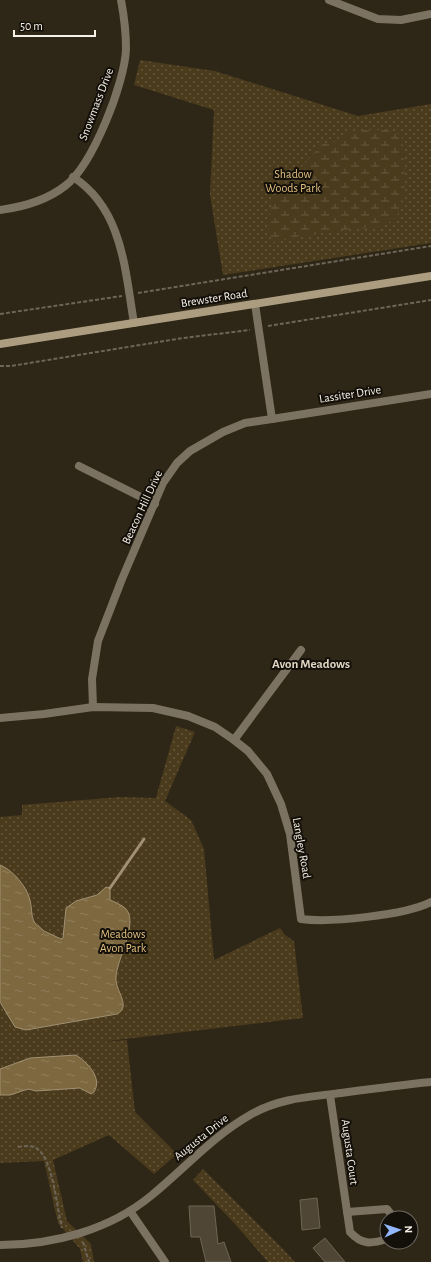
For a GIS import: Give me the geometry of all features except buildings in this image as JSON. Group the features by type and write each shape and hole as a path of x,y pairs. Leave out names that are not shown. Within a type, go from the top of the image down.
{"street":[{"name":"Snowmass Drive","path":"0,210 43,199 66,185 84,163 98,139 122,73 126,49 121,0"},
{"path":"329,0 378,19 401,20 431,14"},
{"path":"73,177 83,183 101,205 114,228 122,249 134,323"},
{"name":"Brewster Road","path":"0,344 431,276"},
{"path":"255,304 272,419"},
{"name":"Lassiter Drive","path":"272,419 431,394"},
{"name":"Beacon Hill Drive","path":"92,706 92,679 98,641 122,579 163,483 177,463 190,451 223,432 245,423 272,419"},
{"path":"79,466 155,504"},
{"path":"234,740 301,650"},
{"name":"Langley Road","path":"0,718 44,714 92,706 153,708 188,716 215,727 248,751 267,774 281,804 290,834 302,919 314,920 356,917 424,906 431,902"},
{"name":"Augusta Drive","path":"0,1245 41,1243 74,1235 130,1211 152,1195 197,1154 250,1115 273,1104 298,1098 431,1082"},
{"name":"Augusta Court","path":"330,1095 350,1232 358,1240 373,1243 379,1241"},
{"path":"347,1212 388,1210"},
{"path":"130,1211 165,1262"}],"path":[{"path":"0,314 129,295 431,246"},
{"path":"0,366 11,366 431,300"},
{"path":"18,1147 26,1146 38,1149 48,1164 63,1231 74,1235 84,1243 89,1262"}],"green space":[{"name":"Shadow Woods Park","path":"140,60 215,71 358,116 431,104 431,243 223,275 210,195 214,110 134,85"},
{"path":"388,130 402,135 405,182 404,195 397,216 385,225 333,231 273,242 268,232 270,210 274,200 282,193 298,171 322,144 338,141 350,131"},
{"name":"Meadows Avon Park","path":"176,726 195,732 165,801 191,820 204,849 214,960 280,928 285,935 294,941 303,1018 100,1042 127,1040 135,1112 177,1154 154,1174 109,1135 53,1160 67,1221 91,1244 94,1262 83,1262 80,1249 58,1223 44,1161 0,1163 0,817 22,815 22,805 120,797 156,798"},
{"path":"203,1169 295,1262 268,1262 235,1224 193,1180"}],"water":[{"path":"0,865 10,871 26,890 30,900 34,922 44,931 61,939 63,938 66,908 76,901 97,895 106,887 110,888 110,900 126,909 130,924 129,933 117,970 116,978 116,983 123,1003 121,1011 117,1014 26,1030 15,1027 0,1002"},
{"path":"76,1055 89,1066 97,1081 94,1092 91,1094 80,1088 36,1091 28,1089 10,1095 0,1095 0,1069 30,1058"}],"waterway":[{"path":"110,888 144,839"}],"district":[{"name":"Avon Meadows","path":"311,664"}]}
